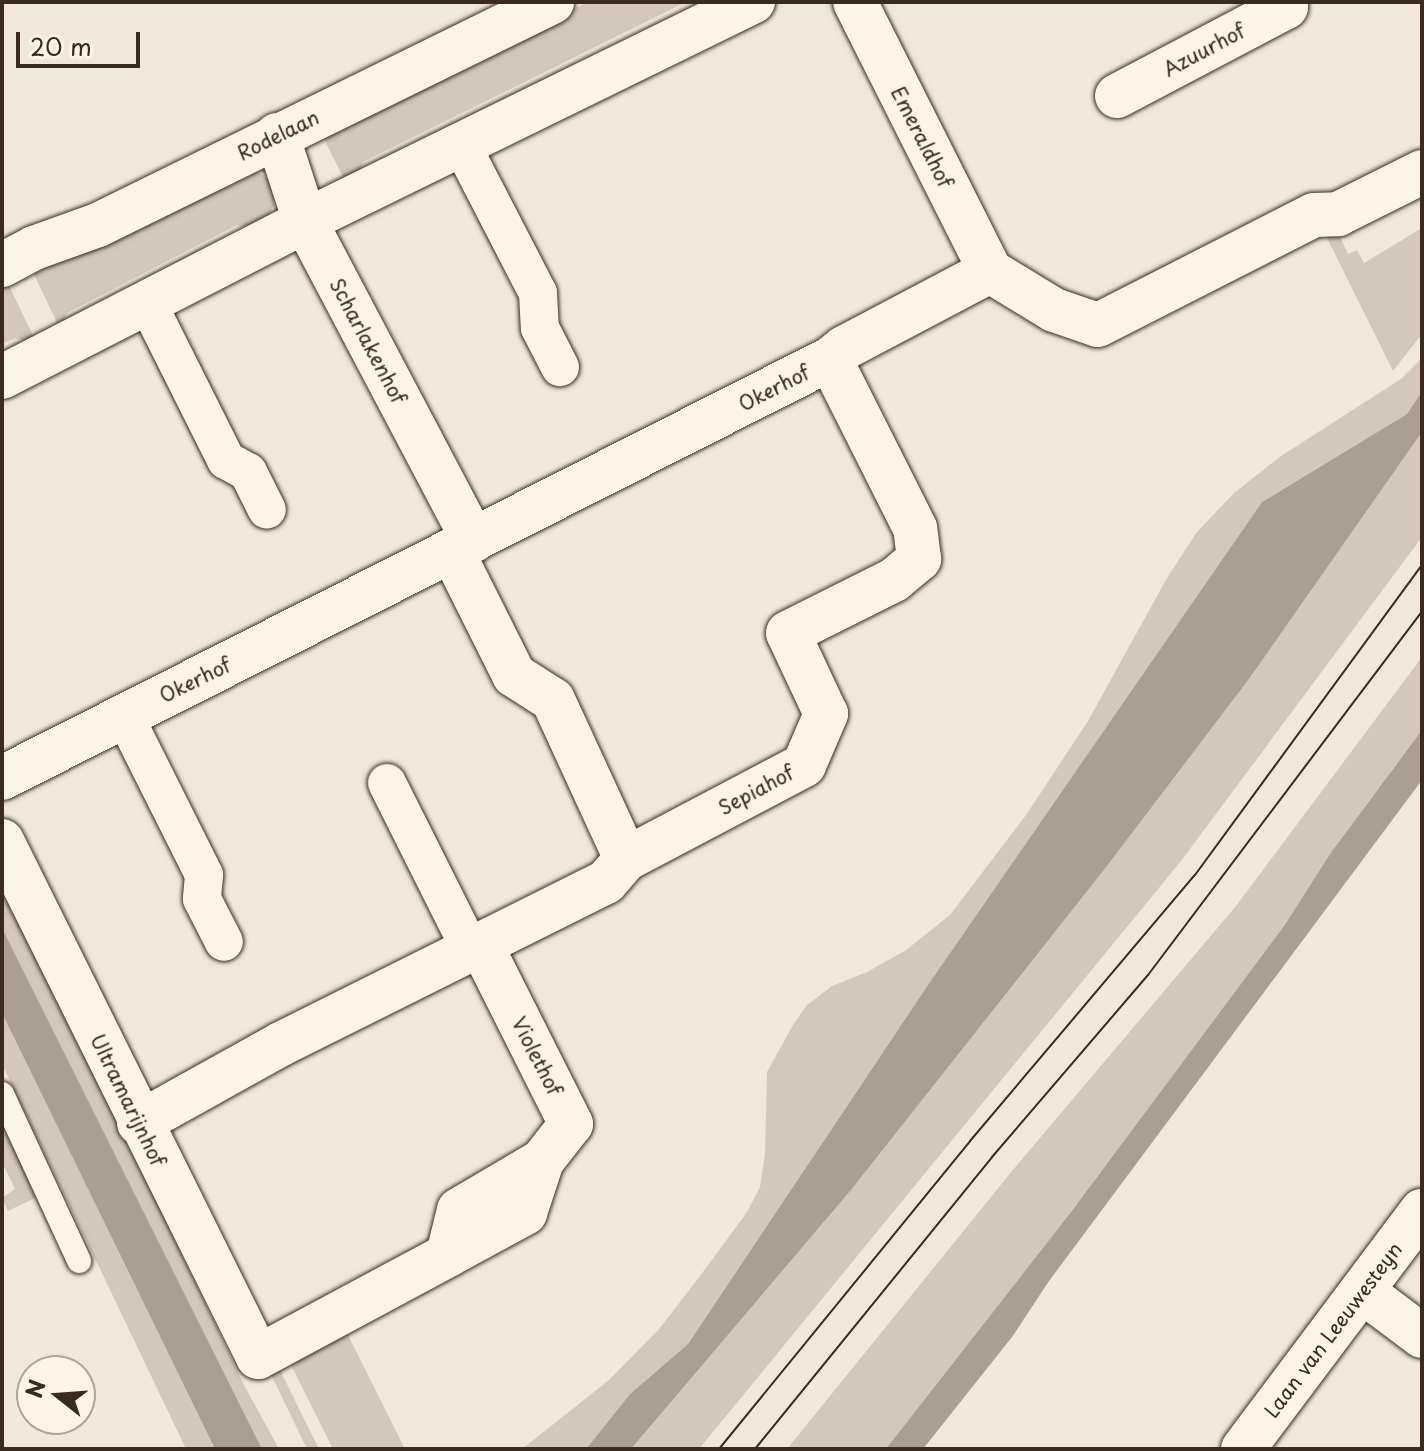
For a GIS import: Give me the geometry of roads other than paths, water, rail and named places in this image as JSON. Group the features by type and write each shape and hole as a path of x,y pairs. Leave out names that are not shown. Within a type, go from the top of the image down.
{"street":[{"name":"Rodelaan","path":"2,265 34,248 98,225 552,2"},
{"path":"2,377 305,221 753,2"},
{"name":"Emeraldhof","path":"855,2 990,271"},
{"name":"Azuurhof","path":"1117,96 1286,7 1284,2"},
{"name":"Scharlakenhof","path":"277,135 305,221 463,545 514,675 553,700 626,859"},
{"path":"461,144 538,293 540,328 560,367"},
{"path":"990,271 1054,310 1098,325 1314,215 1338,214 1422,172"},
{"name":"Okerhof","path":"2,778 830,359 844,348 990,271"},
{"path":"147,302 226,460 248,472 267,510"},
{"name":"Sepiahof","path":"139,1123 281,1044 606,882 626,859 804,765 826,714 788,633 894,580 919,559 915,528 830,359"},
{"path":"124,715 204,875 202,899 224,942"},
{"path":"387,783 476,949"},
{"name":"Ultramarijnhof","path":"2,841 139,1123 258,1357"},
{"name":"Violethof","path":"258,1357 448,1255 459,1210 542,1161 571,1124 476,949"},
{"name":"Laan van Leeuwesteyn","path":"1243,1449 1422,1211"},
{"path":"1362,1291 1422,1336"}],"lane":[{"path":"2,1094 79,1261"}],"tram line":[{"path":"719,1449 970,1141 1195,875 1422,565"},
{"path":"755,1449 992,1157 1148,975 1422,612"}]}
